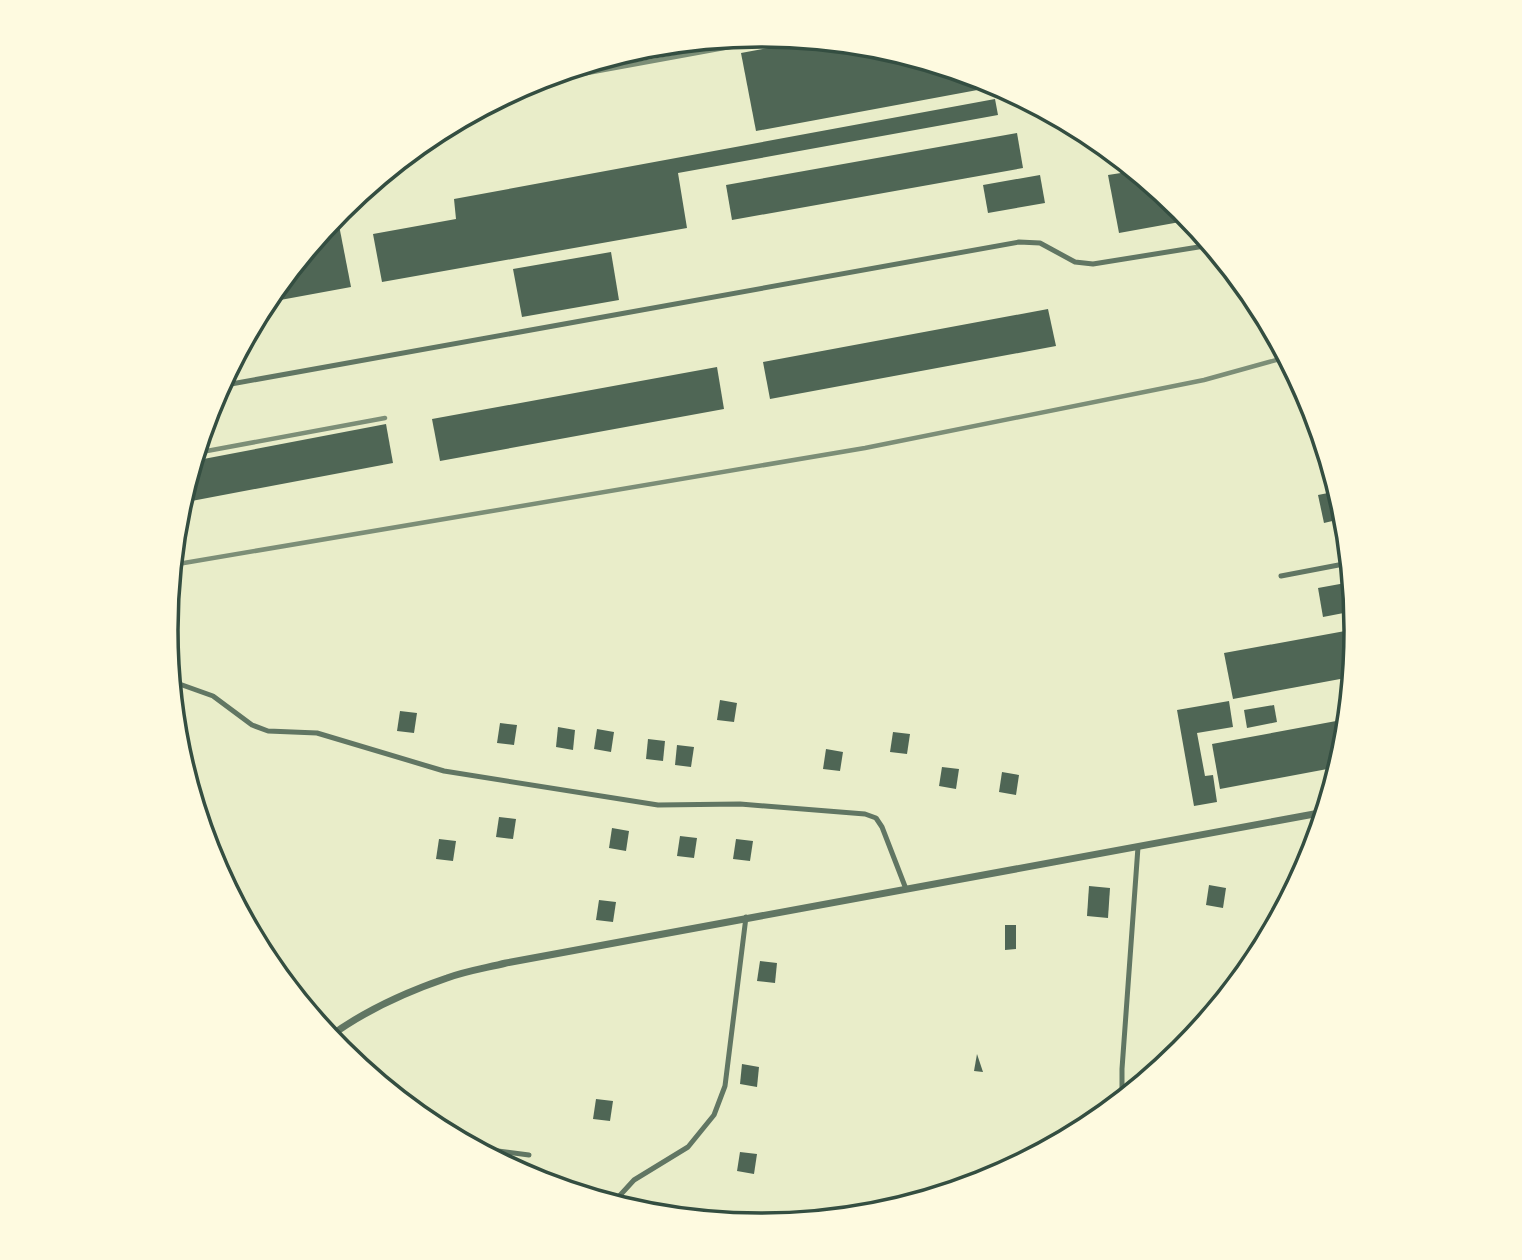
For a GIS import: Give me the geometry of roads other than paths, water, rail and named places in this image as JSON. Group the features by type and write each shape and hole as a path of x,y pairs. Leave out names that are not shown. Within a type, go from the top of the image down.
{"street":[{"path":"338,1030 397,998 449,977 506,963 1314,814"}],"lane":[{"path":"233,384 1019,242 1040,243 1075,262 1093,264 1199,246"},
{"path":"1281,576 1340,565"},
{"path":"181,684 213,696 252,725 268,731 317,733 444,771 657,805 740,804 865,814 876,818 882,827 906,889"},
{"path":"1122,1087 1138,847"},
{"path":"620,1195 634,1180 688,1147 714,1115 725,1086 746,917"},
{"path":"500,1151 529,1155"}],"railway":[{"path":"595,72 725,48"},
{"path":"182,563 865,448 1204,380 1277,360"},
{"path":"207,451 385,418"}]}
